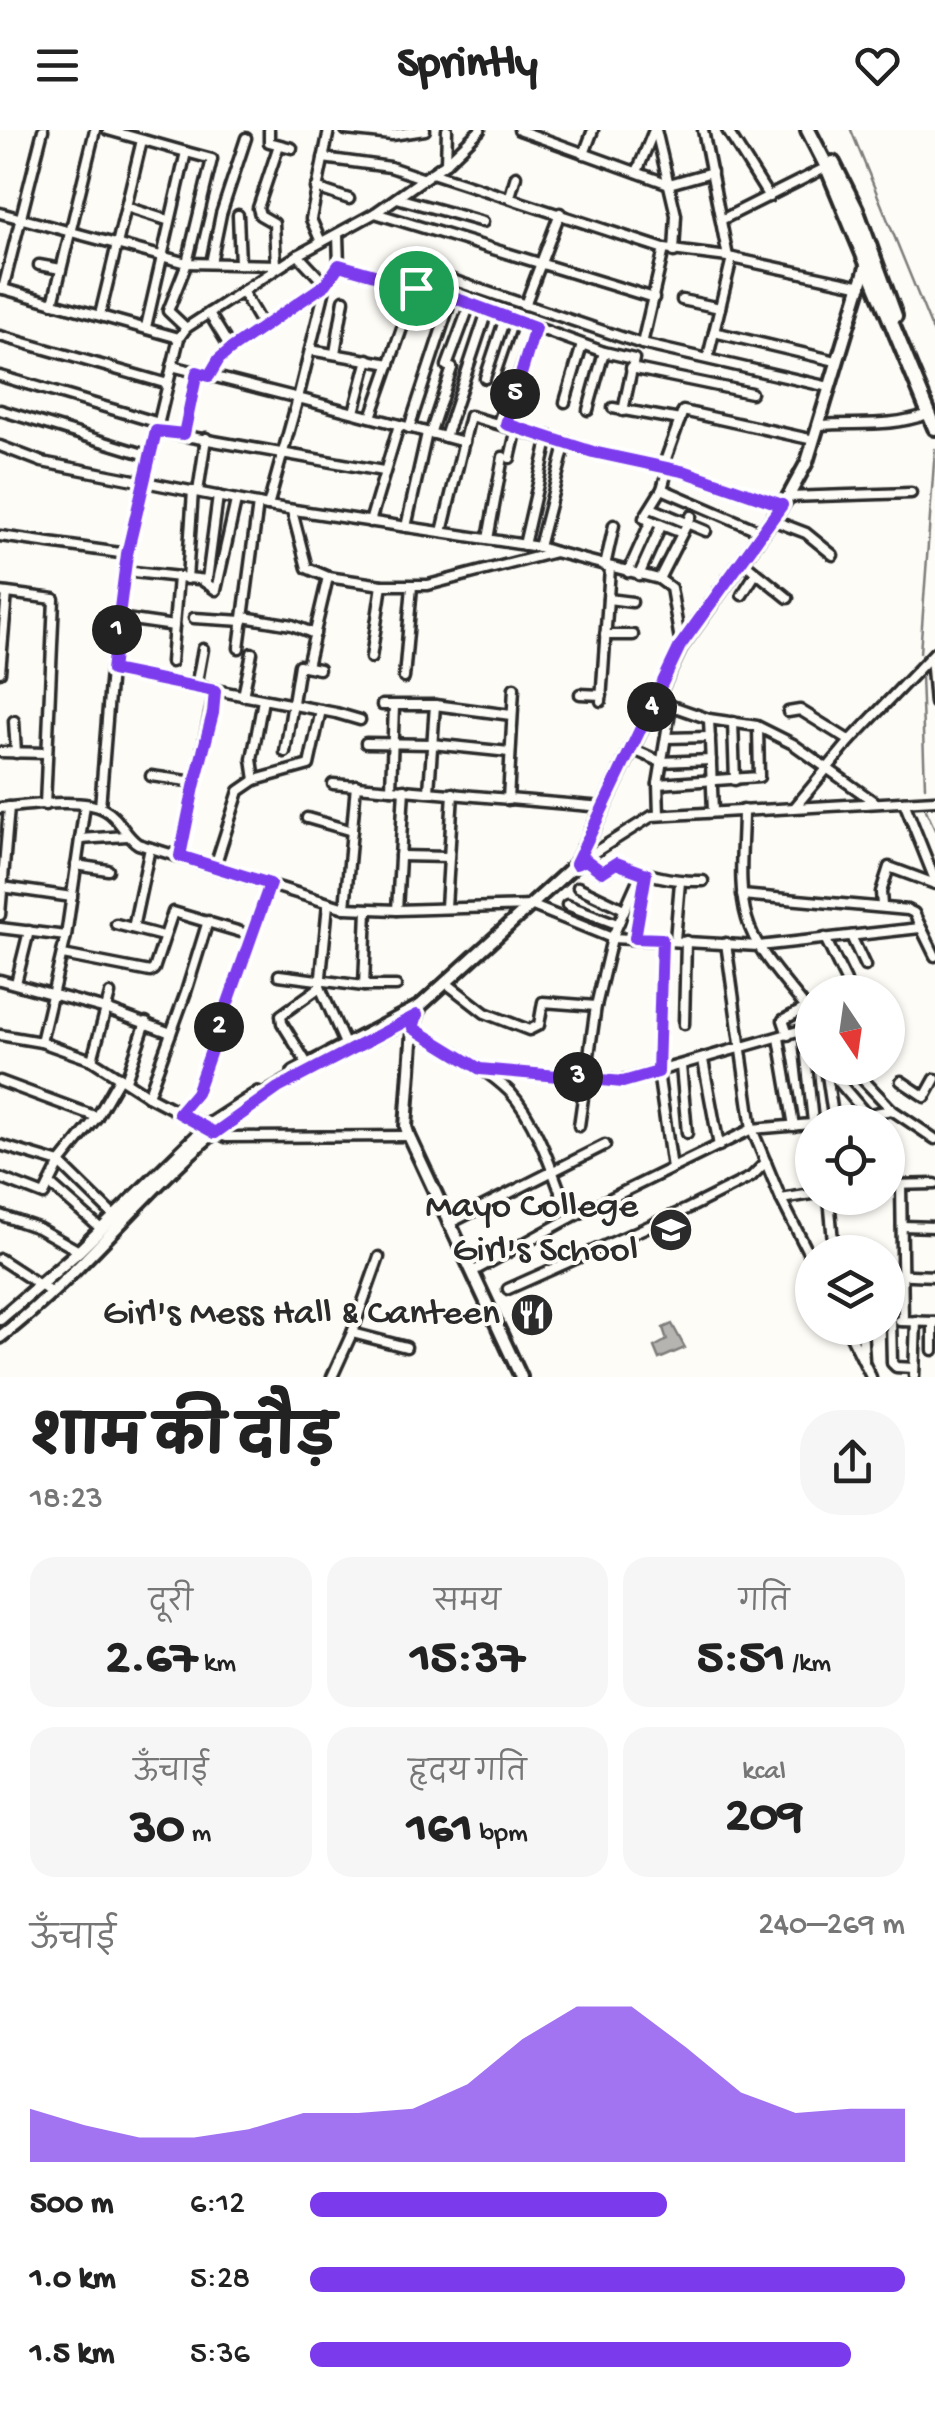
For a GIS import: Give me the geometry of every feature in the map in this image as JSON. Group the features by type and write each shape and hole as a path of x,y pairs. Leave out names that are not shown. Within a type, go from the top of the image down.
{"highway":[{"path":"808,130 870,260 935,428"},
{"path":"816,130 856,209 870,260"}],"street":[{"path":"43,130 2,288 179,338"},
{"path":"53,302 95,130"},
{"path":"108,130 212,159 187,263 168,311 186,328"},
{"path":"269,130 269,142 292,148"},
{"path":"321,242 311,220 329,130"},
{"path":"346,130 392,135 422,130"},
{"path":"100,807 124,570 179,338 186,328 280,265 376,213 446,164 480,130"},
{"path":"519,130 669,184 712,172"},
{"path":"584,154 593,130"},
{"path":"637,172 655,130"},
{"path":"655,130 678,226 618,410 680,420"},
{"path":"703,130 730,257 708,357"},
{"path":"726,130 769,197"},
{"path":"446,164 447,132 468,142"},
{"path":"211,263 221,214 246,138"},
{"path":"100,315 142,140"},
{"path":"279,145 258,208 260,215 274,223 280,265"},
{"path":"146,328 186,152"},
{"path":"323,158 390,167 422,178"},
{"path":"721,220 827,167"},
{"path":"432,173 669,250 730,257 862,286"},
{"path":"510,196 516,176"},
{"path":"316,188 349,199"},
{"path":"397,198 483,222"},
{"path":"126,207 170,221"},
{"path":"0,213 187,263 280,265"},
{"path":"376,213 654,298"},
{"path":"504,383 539,264 560,213"},
{"path":"238,215 240,263"},
{"path":"240,648 263,505 298,398 326,284 339,265 338,236"},
{"path":"298,256 326,284"},
{"path":"412,259 432,272 638,342 829,387"},
{"path":"588,865 603,806 680,646 785,501 814,440 870,260"},
{"path":"39,264 62,269"},
{"path":"339,265 452,297 632,364 752,394"},
{"path":"209,376 231,349 326,284"},
{"path":"371,417 416,288"},
{"path":"242,291 263,327"},
{"path":"410,428 452,297"},
{"path":"335,353 344,300"},
{"path":"682,300 720,308"},
{"path":"406,528 428,433 470,304"},
{"path":"445,437 487,311"},
{"path":"209,313 231,349"},
{"path":"485,378 506,318"},
{"path":"502,424 535,328"},
{"path":"714,332 836,361"},
{"path":"0,336 168,384"},
{"path":"476,342 494,350"},
{"path":"565,402 582,345"},
{"path":"310,350 390,364"},
{"path":"588,410 604,352"},
{"path":"354,412 368,359"},
{"path":"431,362 504,383 510,390 502,424"},
{"path":"172,366 464,442"},
{"path":"184,434 197,372"},
{"path":"0,376 184,434 384,471"},
{"path":"0,410 150,456"},
{"path":"687,525 661,526 644,518 662,489 684,411 814,440"},
{"path":"818,425 888,425 931,414"},
{"path":"442,532 470,416 785,501 911,494"},
{"path":"370,522 399,425"},
{"path":"488,539 506,458 517,428"},
{"path":"517,562 549,436"},
{"path":"171,662 206,438"},
{"path":"539,547 566,442"},
{"path":"0,446 42,462 236,501 539,547 639,574 671,588 680,646"},
{"path":"662,489 762,532"},
{"path":"203,581 209,577 218,496"},
{"path":"124,570 203,581 216,590 236,501"},
{"path":"651,508 706,531"},
{"path":"292,511 308,568 328,577 382,585 428,585 555,552"},
{"path":"772,520 806,533 833,555"},
{"path":"628,572 650,521"},
{"path":"580,694 602,698 608,567 614,525"},
{"path":"659,580 687,525"},
{"path":"639,574 661,526"},
{"path":"0,536 127,554"},
{"path":"742,561 788,598"},
{"path":"742,595 756,573"},
{"path":"308,666 328,577"},
{"path":"370,658 382,585"},
{"path":"404,678 412,586"},
{"path":"0,672 3,592 54,599 44,805"},
{"path":"608,599 632,602"},
{"path":"118,618 174,626"},
{"path":"194,618 292,625 315,634"},
{"path":"605,636 633,635"},
{"path":"196,687 203,648"},
{"path":"244,696 252,653"},
{"path":"794,807 850,740 931,657"},
{"path":"931,657 935,702"},
{"path":"285,752 298,664 319,669"},
{"path":"112,670 360,720"},
{"path":"508,800 514,688"},
{"path":"180,856 215,691"},
{"path":"255,780 254,744 264,700"},
{"path":"655,700 709,719 758,727 794,744 873,801"},
{"path":"382,705 435,705 511,716"},
{"path":"429,791 435,705"},
{"path":"391,789 394,706"},
{"path":"660,816 658,784 671,706"},
{"path":"215,866 239,791 255,780 309,765 321,710"},
{"path":"788,712 800,710 850,740"},
{"path":"709,719 712,811"},
{"path":"14,721 16,752"},
{"path":"733,722 735,780"},
{"path":"658,784 759,778 758,727"},
{"path":"666,738 710,737"},
{"path":"366,742 509,752"},
{"path":"632,749 661,762 710,760"},
{"path":"0,752 47,753"},
{"path":"151,776 195,782"},
{"path":"333,784 603,806"},
{"path":"345,908 356,786"},
{"path":"398,910 404,789"},
{"path":"446,907 453,793"},
{"path":"0,1337 211,1130 418,1010 532,906 642,821 712,811 934,800"},
{"path":"904,802 935,882"},
{"path":"40,1042 63,956 85,805"},
{"path":"0,915 5,807 85,805 100,807 116,819 127,836 150,848 345,908 532,906 612,938 759,946 920,928"},
{"path":"743,810 742,895 748,924 759,946 795,994"},
{"path":"307,818 352,831"},
{"path":"80,839 127,836"},
{"path":"133,928 150,848"},
{"path":"400,856 449,857"},
{"path":"588,865 604,872 616,863 680,882 703,881"},
{"path":"76,865 108,870"},
{"path":"882,906 881,892 889,867 935,882"},
{"path":"578,1126 596,1006 612,938 643,874"},
{"path":"635,938 643,874"},
{"path":"675,940 680,882"},
{"path":"179,1113 196,1093 270,884"},
{"path":"1,887 72,897"},
{"path":"578,887 624,908"},
{"path":"742,895 882,906 914,913 935,956"},
{"path":"328,904 320,983 345,1044"},
{"path":"567,905 616,924"},
{"path":"364,986 367,910"},
{"path":"63,956 144,973 154,969 172,912 251,934"},
{"path":"148,1096 208,921"},
{"path":"116,924 163,936"},
{"path":"0,928 66,936"},
{"path":"16,984 29,931"},
{"path":"850,936 864,966"},
{"path":"825,938 843,975"},
{"path":"662,939 658,1072 672,1168"},
{"path":"684,1024 686,941"},
{"path":"726,944 752,1129 799,1235"},
{"path":"279,975 320,983 396,986"},
{"path":"0,980 106,1009 171,1033"},
{"path":"445,982 485,1013 529,1030 539,1025 542,1002 596,1006"},
{"path":"308,1064 281,1016 320,983"},
{"path":"92,1060 110,994"},
{"path":"418,1010 413,1028 408,1136 521,1377"},
{"path":"0,1320 47,1289 114,1216 211,1130 308,1064 418,1010"},
{"path":"472,1272 570,1218 752,1129 794,1126 782,1020 795,1016"},
{"path":"0,1178 44,1196 60,1163 123,1078 146,1022"},
{"path":"413,1028 480,1069 512,1094 532,1126 570,1218"},
{"path":"480,1069 623,1082 795,1035"},
{"path":"0,1036 40,1042 92,1060 179,1113 237,1138 408,1136"},
{"path":"703,1060 718,1146"},
{"path":"681,1066 687,1134"},
{"path":"905,1084 925,1097 935,1079"},
{"path":"0,1081 97,1117"},
{"path":"841,1085 858,1105"},
{"path":"868,1085 887,1105"},
{"path":"905,1118 934,1136"},
{"path":"0,1145 60,1163 114,1216"},
{"path":"448,1224 605,1145"},
{"path":"508,1289 686,1210 751,1177 766,1162"},
{"path":"50,1184 101,1229"},
{"path":"905,1184 935,1184"},
{"path":"781,1199 795,1197"},
{"path":"0,1214 38,1228 79,1251"},
{"path":"902,1215 902,1235"},
{"path":"902,1226 935,1227"},
{"path":"332,1377 379,1256"},
{"path":"0,1258 47,1289"},
{"path":"905,1275 935,1276"},
{"path":"905,1321 934,1322 933,1350"},
{"path":"891,1345 892,1363 914,1372 916,1321"},
{"path":"352,1333 406,1347"},
{"path":"855,1345 871,1377"},
{"path":"863,1345 864,1364"}],"shaded area":[{"path":"672,1324 685,1348 659,1359 654,1347 667,1340 663,1328"}],"waterway":[{"path":"851,130 935,336"},
{"path":"920,653 935,449"},
{"path":"921,675 925,787"},
{"path":"926,810 935,830"}],"place":[{"name":"Mayo College Girl's School","path":"671,1230"},
{"name":"Girl's Mess Hall & Canteen","path":"532,1315"}],"route":[{"path":"339,265 416,288 535,328 506,424 593,452 686,472 782,505 680,646 576,864 586,860 602,872 616,863 646,874 635,938 662,939 658,1072 623,1082 480,1069 413,1028 417,1015 278,1088 215,1133 179,1113 196,1093 270,884 180,856 215,691 112,670 127,554 156,431 184,434 197,372 209,376 219,359 326,284 339,265"}]}
